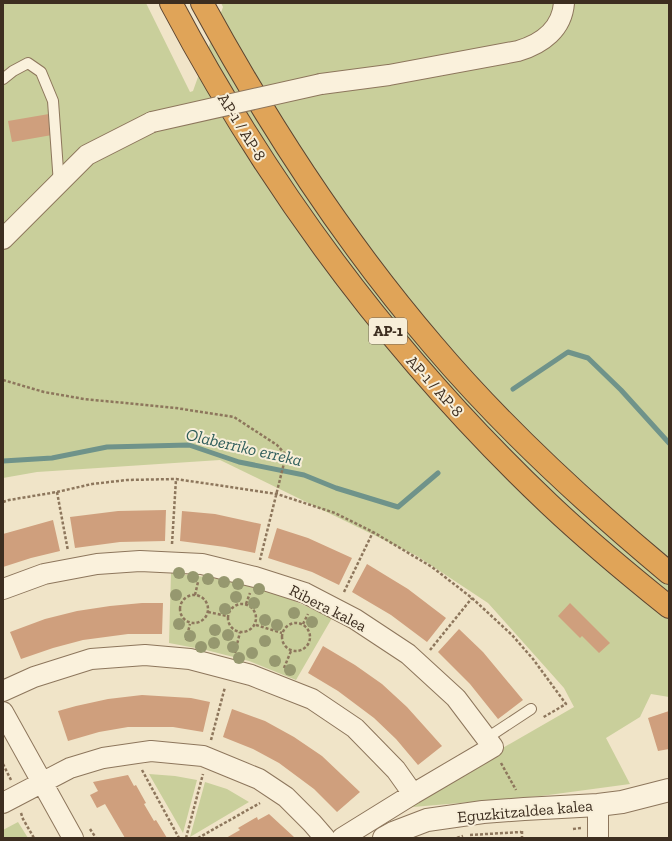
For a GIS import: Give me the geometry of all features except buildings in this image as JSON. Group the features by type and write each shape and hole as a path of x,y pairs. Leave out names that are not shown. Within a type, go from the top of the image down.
{"highway":[{"name":"AP-1 / AP-8","path":"171,3 225,100 259,155 333,262 387,330 458,412 503,459 597,548 669,608"},
{"name":"AP-1 / AP-8","path":"202,3 248,85 316,193 397,302 477,394 521,440 567,485 669,573"}],"street":[{"path":"3,239 87,155 152,122 321,84 396,74 531,48 543,40 555,28 563,13 564,3"},
{"name":"Ribera kalea","path":"3,589 44,574 97,564 140,561 202,564 255,577 305,593 362,624 408,654 456,698 490,743"},
{"path":"3,691 34,677 91,659 146,655 190,659 230,669 251,675 312,699 355,728 396,770 413,794"},
{"path":"3,712 73,838"},
{"path":"342,838 413,794 490,743"},
{"path":"3,803 70,768 103,758 151,751 203,756 259,779 286,797 325,838"},
{"name":"Eguzkitzaldea kalea","path":"384,838 393,833 428,820 483,812 523,816 622,802 669,790"},
{"path":"598,805 598,838"}],"lane":[{"path":"3,79 13,71 28,63 41,72 53,101 59,184"},
{"path":"490,743 531,709"}],"path":[{"path":"3,380 44,392 84,399 176,408 234,417 277,445 286,455 279,488 255,577"},
{"path":"171,563 176,478"},
{"path":"3,502 92,484 176,478 277,494 336,513 373,532 432,567 472,598 512,635 533,659 566,704"},
{"path":"57,492 72,569"},
{"path":"336,609 373,532"},
{"path":"194,595 200,596 205,600 208,606 206,618 202,622 196,624 190,623 185,621 181,616 179,610 180,604 186,597 194,595"},
{"path":"418,664 472,598"},
{"path":"246,604 252,607 256,612 256,625 251,630 246,632 235,631 231,627 227,616 234,606 246,604"},
{"path":"208,612 227,616"},
{"path":"188,633 190,623"},
{"path":"293,623 303,624 308,628 311,640 308,646 303,650 298,652 291,651 283,643 282,633 289,625 293,623"},
{"path":"256,625 282,633"},
{"path":"287,661 291,651"},
{"path":"186,838 230,669"},
{"path":"490,743 518,793 523,816 522,838"},
{"path":"142,770 179,838"},
{"path":"198,838 260,803"},
{"path":"457,838 464,836 522,832"}],"green space":[{"path":"3,3 146,3 190,92 193,91 223,7 221,3 669,3 669,697 651,694 640,717 606,738 630,784 541,796 413,807 386,815 574,707 564,688 488,603 417,556 220,460 37,472 3,478"},
{"path":"171,573 228,580 258,587 332,618 296,680 249,661 206,650 169,643"},
{"path":"149,774 175,776 197,780 183,833"},
{"path":"205,782 227,789 249,802 190,837"},
{"path":"18,822 28,838 3,838 3,830"}],"waterway":[{"name":"Olaberriko erreka","path":"513,389 568,352 588,358 621,390 669,443"},
{"name":"Olaberriko erreka","path":"3,461 52,458 107,447 189,445 239,462 304,475 336,488 398,507 438,473"}]}
